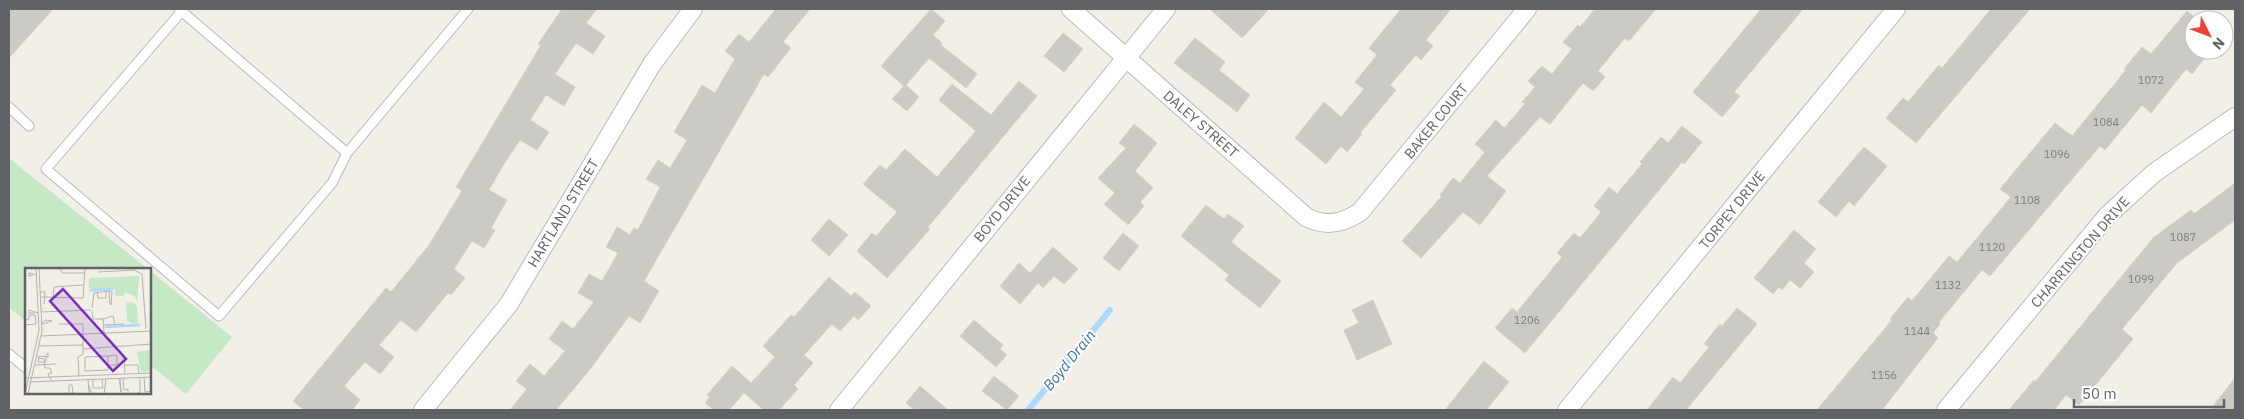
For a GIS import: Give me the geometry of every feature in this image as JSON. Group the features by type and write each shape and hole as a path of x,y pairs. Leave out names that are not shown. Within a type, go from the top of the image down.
{"street":[{"name":"HARTLAND STREET","path":"423,410 509,304 652,64 693,9"},
{"name":"DALEY STREET","path":"1071,9 1306,217 1316,222 1338,223"},
{"name":"BOYD DRIVE","path":"839,410 1166,9"},
{"name":"BAKER COURT","path":"1338,223 1360,212 1373,198 1527,9"},
{"name":"TORPEY DRIVE","path":"1567,410 1896,9"},
{"name":"CHARRINGTON DRIVE","path":"1946,410 2107,216 2154,173 2235,116"}],"lane":[{"path":"347,153 180,10 46,169 219,316 332,183 347,153 468,9"},
{"path":"9,107 29,126"},
{"path":"9,354 25,367"}],"green space":[{"path":"9,158 147,268 25,268 25,320 9,308"},
{"path":"151,272 232,337 186,394 151,366"}],"building":[{"path":"9,9 53,9 9,58"},
{"path":"562,9 597,9 586,23 605,36 593,54 576,43 555,74 575,87 564,106 546,95 530,120 549,132 537,150 520,140 502,167 489,190 507,200 491,228 495,230 484,248 472,241 454,269 465,278 451,295 448,293 416,332 401,320 379,345 394,357 380,374 365,362 344,386 360,400 352,410 304,410 293,401 386,288 391,292 429,245 462,191 456,187 541,45 538,44"},
{"path":"776,9 810,9 783,42 791,48 768,77 764,74 644,281 659,291 640,323 629,316 591,368 556,410 510,410 527,389 516,381 530,364 544,376 565,351 549,339 562,321 573,329 594,302 578,293 589,274 602,281 618,253 606,247 617,227 630,235 634,228 638,230 660,187 646,179 658,160 670,168 687,140 674,132 702,85 715,93 735,59 725,51 739,34 749,42"},
{"path":"931,9 945,21 933,35 942,43 941,45 977,74 966,88 929,58 906,85 919,97 907,111 892,99 904,86 881,66"},
{"path":"1210,9 1269,9 1242,38"},
{"path":"1401,9 1451,9 1426,40 1433,46 1421,60 1416,55 1390,85 1396,90 1360,133 1362,134 1347,152 1341,146 1326,164 1295,138 1324,102 1341,117 1364,89 1355,82 1377,55 1369,48"},
{"path":"1595,9 1656,9 1629,41 1625,38 1598,71 1605,77 1593,91 1583,83 1550,124 1540,117 1487,176 1506,191 1480,225 1463,212 1421,258 1402,241 1442,196 1440,195 1453,178 1460,183 1485,152 1475,144 1496,120 1504,128 1525,104 1522,102 1535,87 1528,81 1542,66 1552,74 1572,49 1563,42 1578,25 1580,27"},
{"path":"1761,9 1803,9 1734,92 1740,96 1722,117 1693,92"},
{"path":"1991,9 2030,9 1916,143 1886,118 1903,98 1908,102 1939,65 1942,68"},
{"path":"2184,15 2184,60 2203,60 2192,74 2186,69 2151,113 2142,105 2105,150 2100,146 1990,276 1982,270 1939,322 1940,324 1933,333 1938,338 1882,410 1817,410 1892,320 1890,319 1908,297 1912,301 1949,256 1957,262 2011,197 2000,189 2055,123 2072,136 2126,70 2124,69 2142,47 2151,54"},
{"path":"1063,33 1083,49 1064,72 1044,56"},
{"path":"1195,38 1225,62 1219,70 1250,95 1237,112 1174,63"},
{"path":"1019,81 1037,96 928,227 930,229 887,278 857,251 872,233 876,236 897,212 863,184 880,165 886,170 905,149 937,177 976,131 939,100 952,84 991,115"},
{"path":"1134,124 1157,143 1135,171 1153,188 1140,202 1144,206 1128,225 1104,204 1115,193 1098,178 1126,148 1119,143"},
{"path":"1682,126 1702,142 1684,164 1682,162 1525,353 1495,328 1512,308 1517,312 1562,257 1557,253 1574,233 1580,238 1601,212 1594,206 1609,187 1617,194 1661,137 1668,143"},
{"path":"1864,147 1887,166 1854,206 1849,201 1836,217 1818,202"},
{"path":"2235,183 2235,220 2177,263 2122,329 2133,339 2079,405 2066,395 2054,410 2009,410 2034,380 2035,382 2153,238 2191,210 2194,214"},
{"path":"1206,205 1224,219 1228,214 1244,226 1231,242 1281,281 1260,308 1225,280 1229,275 1181,236"},
{"path":"829,219 848,235 829,256 811,240"},
{"path":"1794,230 1816,249 1804,263 1814,272 1800,288 1790,280 1782,290 1779,287 1773,294 1754,278"},
{"path":"1123,233 1139,246 1119,271 1103,258"},
{"path":"1053,247 1078,269 1064,284 1054,276 1043,288 1038,283 1020,304 1000,286 1019,263 1030,273"},
{"path":"829,277 851,296 855,292 871,306 858,320 854,316 840,331 832,324 804,355 813,363 794,385 798,389 779,410 764,410 744,393 729,410 714,410 705,403 710,397 707,395 732,366 751,383 775,357 763,346 791,315 794,317"},
{"path":"1373,300 1392,344 1357,360 1344,330 1359,323 1352,310"},
{"path":"1737,308 1757,324 1686,410 1647,410 1673,377 1680,383 1709,347 1704,344 1720,324 1722,326"},
{"path":"974,320 1003,345 1000,349 1007,355 996,367 960,336"},
{"path":"1484,361 1509,382 1486,410 1445,410"},
{"path":"994,376 1019,396 1007,410 982,391"},
{"path":"2235,378 2235,410 2210,410"},
{"path":"920,386 948,410 915,410 906,403"}],"waterway":[{"name":"Boyd Drain","path":"1028,410 1110,310"}]}
